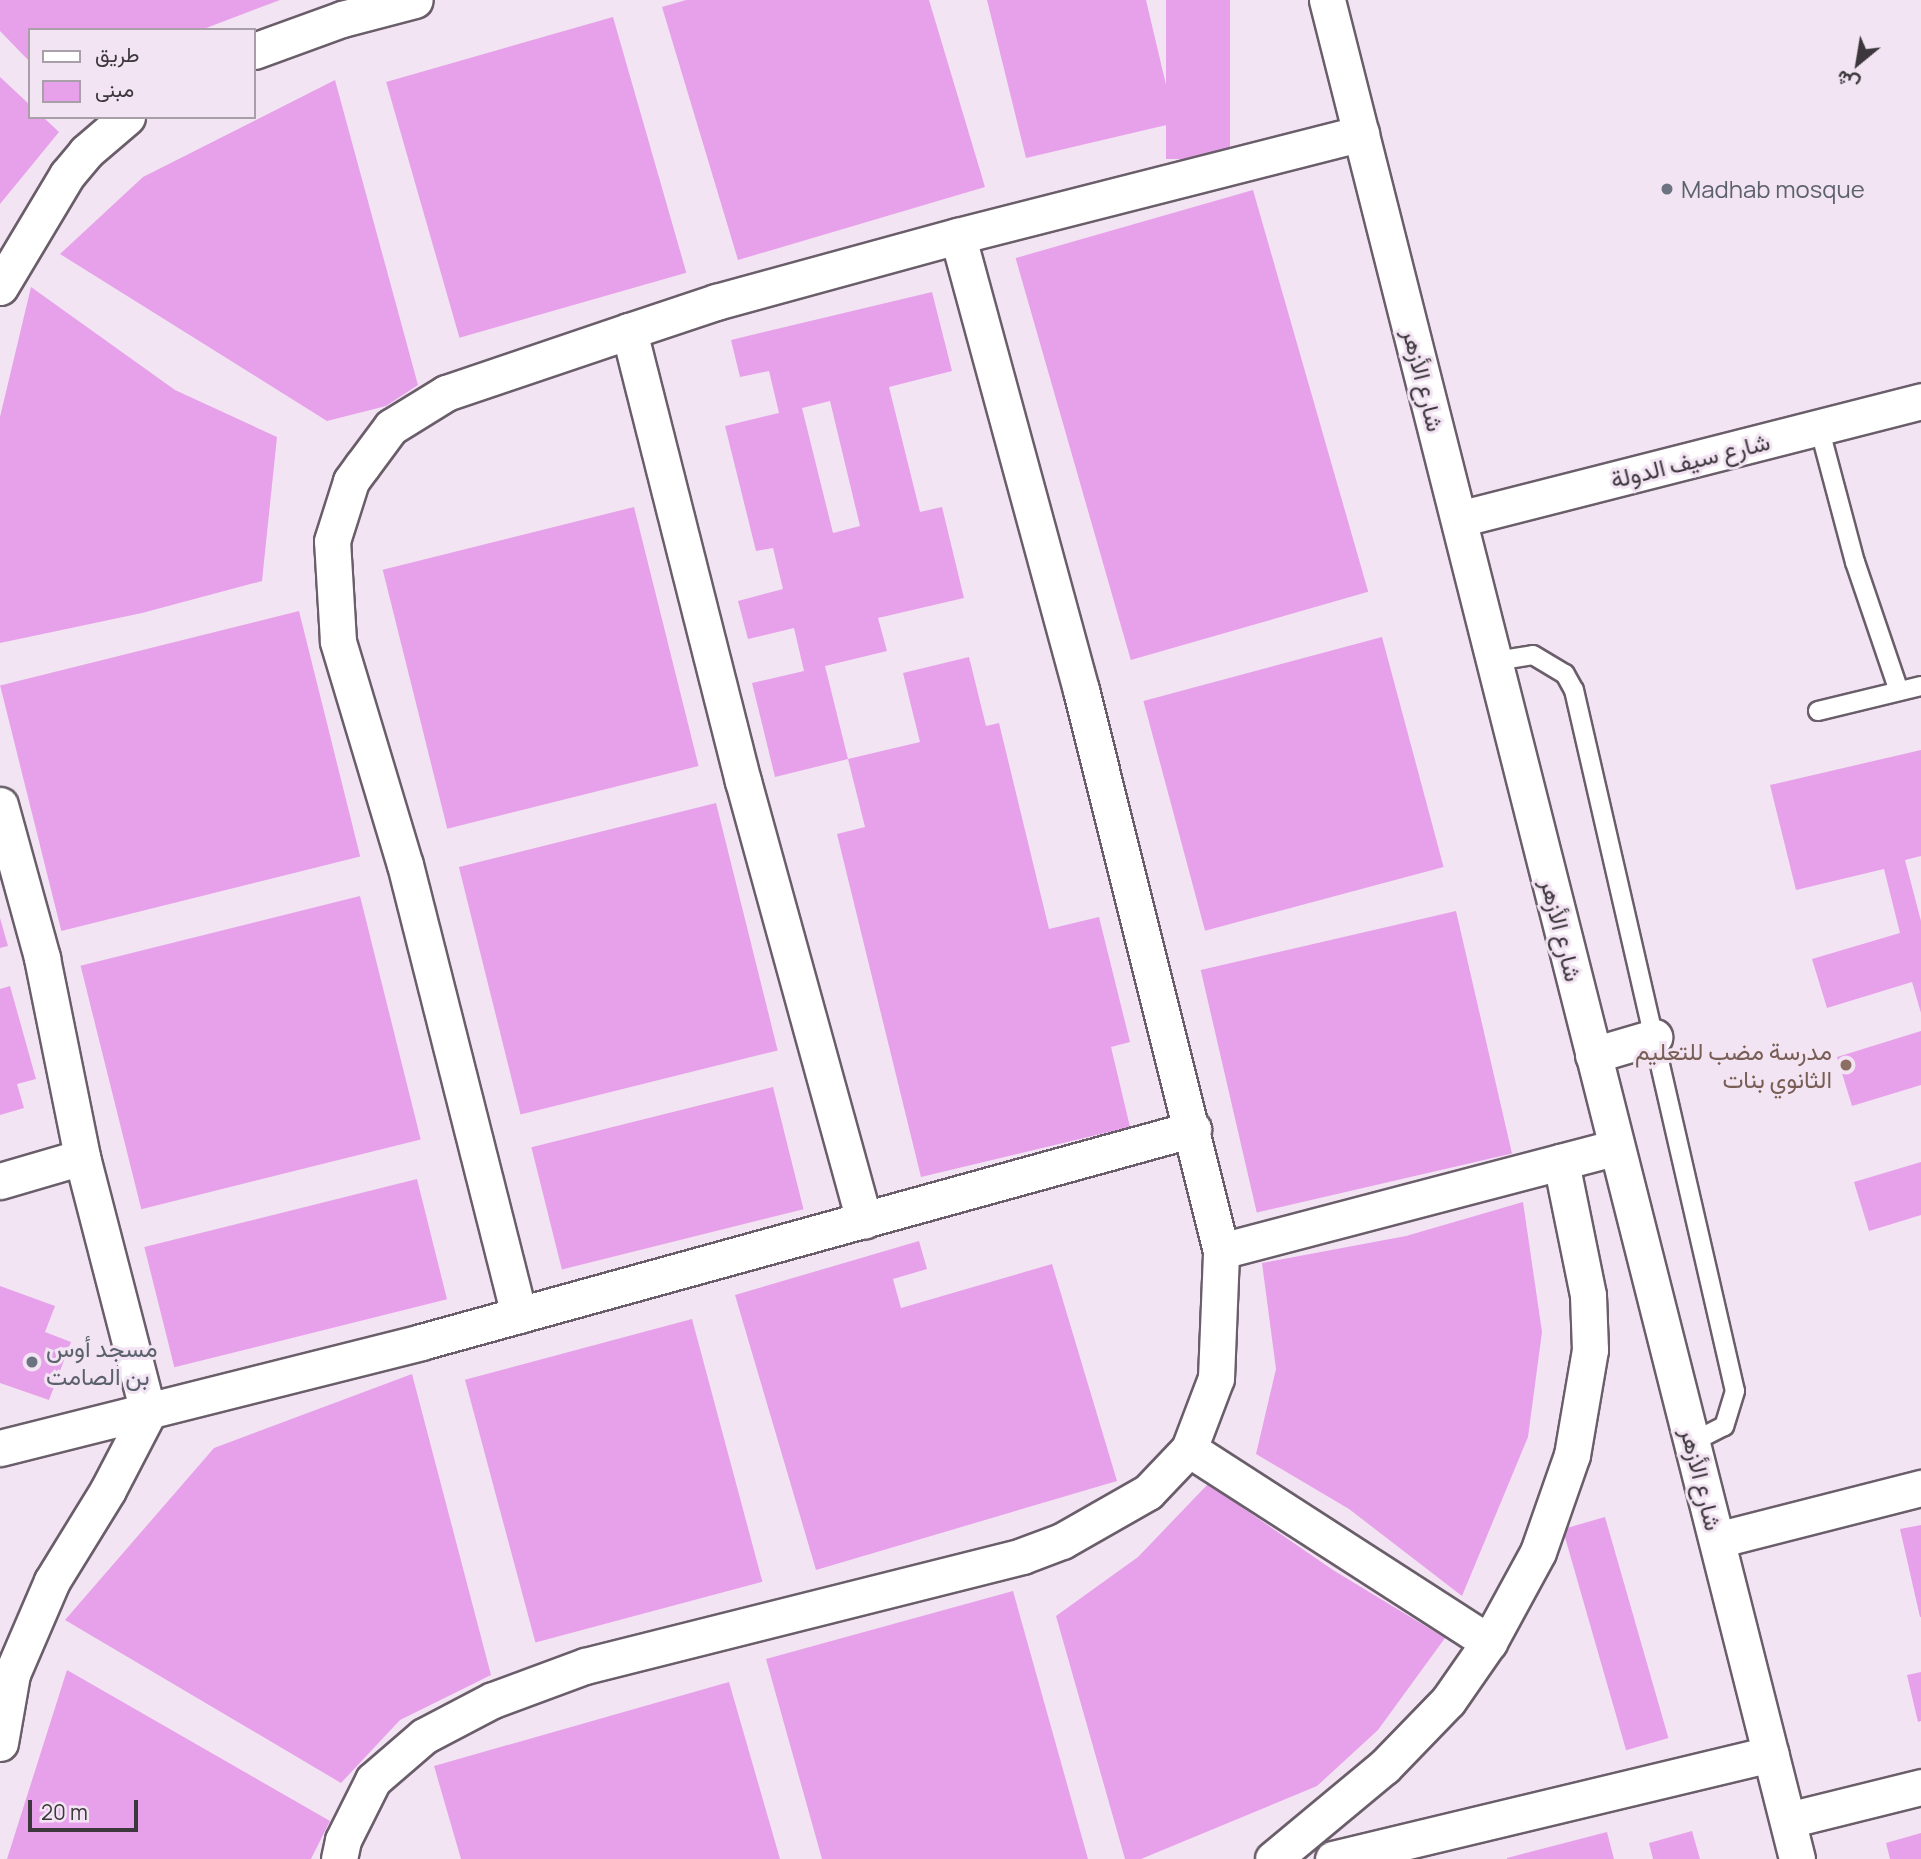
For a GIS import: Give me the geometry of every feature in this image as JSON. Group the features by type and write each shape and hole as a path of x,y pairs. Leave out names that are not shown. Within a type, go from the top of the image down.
{"street":[{"path":"256,50 342,19 415,0"},
{"name":"شارع الأزهر","path":"1327,0 1496,661 1615,1148 1693,1443 1797,1859"},
{"path":"0,287 68,175 86,152 125,119"},
{"path":"519,1315 405,865 338,641 332,541 351,481 391,427 446,393 716,302 958,236 1361,133"},
{"path":"339,1859 343,1840 373,1780 424,1736 493,1700 585,1666 1022,1556 1062,1541 1148,1492 1189,1448 1216,1378 1220,1251 1193,1129 1081,690 958,236"},
{"path":"629,331 743,781 864,1221"},
{"name":"شارع سيف الدولة","path":"1459,519 1921,401"},
{"path":"0,805 42,958 82,1157 148,1413 108,1490 52,1581 12,1674 0,1743"},
{"path":"1593,1055 1654,1037"},
{"path":"0,1448 148,1413 519,1315 1193,1129"},
{"path":"1220,1251 1615,1148"},
{"path":"0,1181 82,1157"},
{"path":"1273,1859 1384,1767 1448,1700 1489,1642 1538,1552 1557,1504 1588,1378 1588,1295 1561,1162"},
{"path":"1189,1448 1489,1642"},
{"path":"1717,1540 1921,1488"},
{"path":"1333,1859 1368,1855 1771,1754"},
{"path":"1788,1820 1921,1787"}],"lane":[{"path":"1819,427 1855,562 1899,691"},
{"path":"1496,661 1533,655 1565,674 1574,690 1735,1391 1724,1426 1693,1443"},
{"path":"1818,711 1921,686"}],"building":[{"path":"0,0 280,0 206,28 28,28 28,60 0,31"},
{"path":"686,0 929,0 985,187 738,260 662,7"},
{"path":"987,0 1146,0 1175,123 1026,158"},
{"path":"1166,0 1230,0 1230,159 1166,159"},
{"path":"613,17 686,273 459,338 386,82"},
{"path":"0,77 28,103 28,119 45,119 59,132 0,204"},
{"path":"335,80 418,385 386,406 327,421 60,254 143,177"},
{"path":"1253,190 1368,592 1131,660 1016,258"},
{"path":"31,287 175,390 277,437 262,581 142,613 0,643 0,417"},
{"path":"932,292 952,371 889,387 920,512 942,507 964,598 878,618 887,651 825,666 848,759 775,777 752,683 804,671 794,628 748,639 738,601 783,589 773,548 756,551 725,426 779,413 769,371 740,377 731,340","holes":["830,401 860,526 833,533 802,408"]},
{"path":"634,507 699,766 447,829 383,570"},
{"path":"299,611 360,856 61,931 0,686"},
{"path":"1382,637 1444,867 1205,931 1143,701"},
{"path":"969,657 986,726 999,723 1049,929 1099,917 1130,1042 1111,1047 1130,1127 921,1177 837,834 865,827 848,759 920,742 903,673"},
{"path":"1921,750 1921,856 1905,860 1921,921 1921,1013 1912,982 1827,1008 1812,959 1900,933 1884,869 1796,890 1770,785"},
{"path":"716,803 778,1050 521,1115 459,867"},
{"path":"360,896 421,1140 141,1209 81,966"},
{"path":"1456,911 1512,1154 1257,1213 1201,970"},
{"path":"0,918 8,946 0,948"},
{"path":"10,986 36,1079 17,1084 24,1108 0,1115 0,989"},
{"path":"1921,1031 1921,1085 1852,1106 1837,1057"},
{"path":"773,1087 803,1209 562,1269 531,1147"},
{"path":"1921,1162 1921,1215 1869,1231 1854,1182"},
{"path":"417,1179 447,1299 174,1367 144,1247"},
{"path":"1523,1202 1542,1332 1528,1437 1462,1596 1349,1509 1256,1454 1276,1369 1262,1263 1406,1236"},
{"path":"919,1241 927,1269 893,1279 901,1308 1052,1264 1117,1481 816,1570 735,1295"},
{"name":"مسجد أوس بن الصامت","path":"0,1286 55,1306 45,1332 71,1342 49,1400 0,1383"},
{"path":"692,1319 762,1582 535,1643 465,1380"},
{"path":"412,1374 491,1675 400,1720 341,1783 65,1620 214,1448"},
{"path":"1208,1484 1333,1570 1445,1638 1378,1730 1317,1786 1141,1859 1125,1859 1056,1616 1138,1557"},
{"path":"1605,1517 1668,1738 1626,1750 1563,1529"},
{"path":"1921,1525 1921,1617 1920,1617 1900,1529"},
{"path":"1013,1591 1088,1859 822,1859 766,1659"},
{"path":"67,1670 330,1821 311,1859 7,1859"},
{"path":"1921,1672 1921,1721 1918,1722 1907,1675"},
{"path":"729,1682 780,1859 461,1859 434,1766"},
{"path":"1692,1831 1700,1859 1653,1859 1649,1843"},
{"path":"1607,1832 1614,1859 1507,1859 1507,1858"},
{"path":"1921,1833 1921,1859 1890,1859 1886,1843"}],"place":[{"name":"Madhab mosque","path":"1667,189"},
{"name":"مدرسة مضب للتعليم الثانوي بنات","path":"1846,1065"},
{"name":"مسجد أوس بن الصامت","path":"32,1362"}]}
